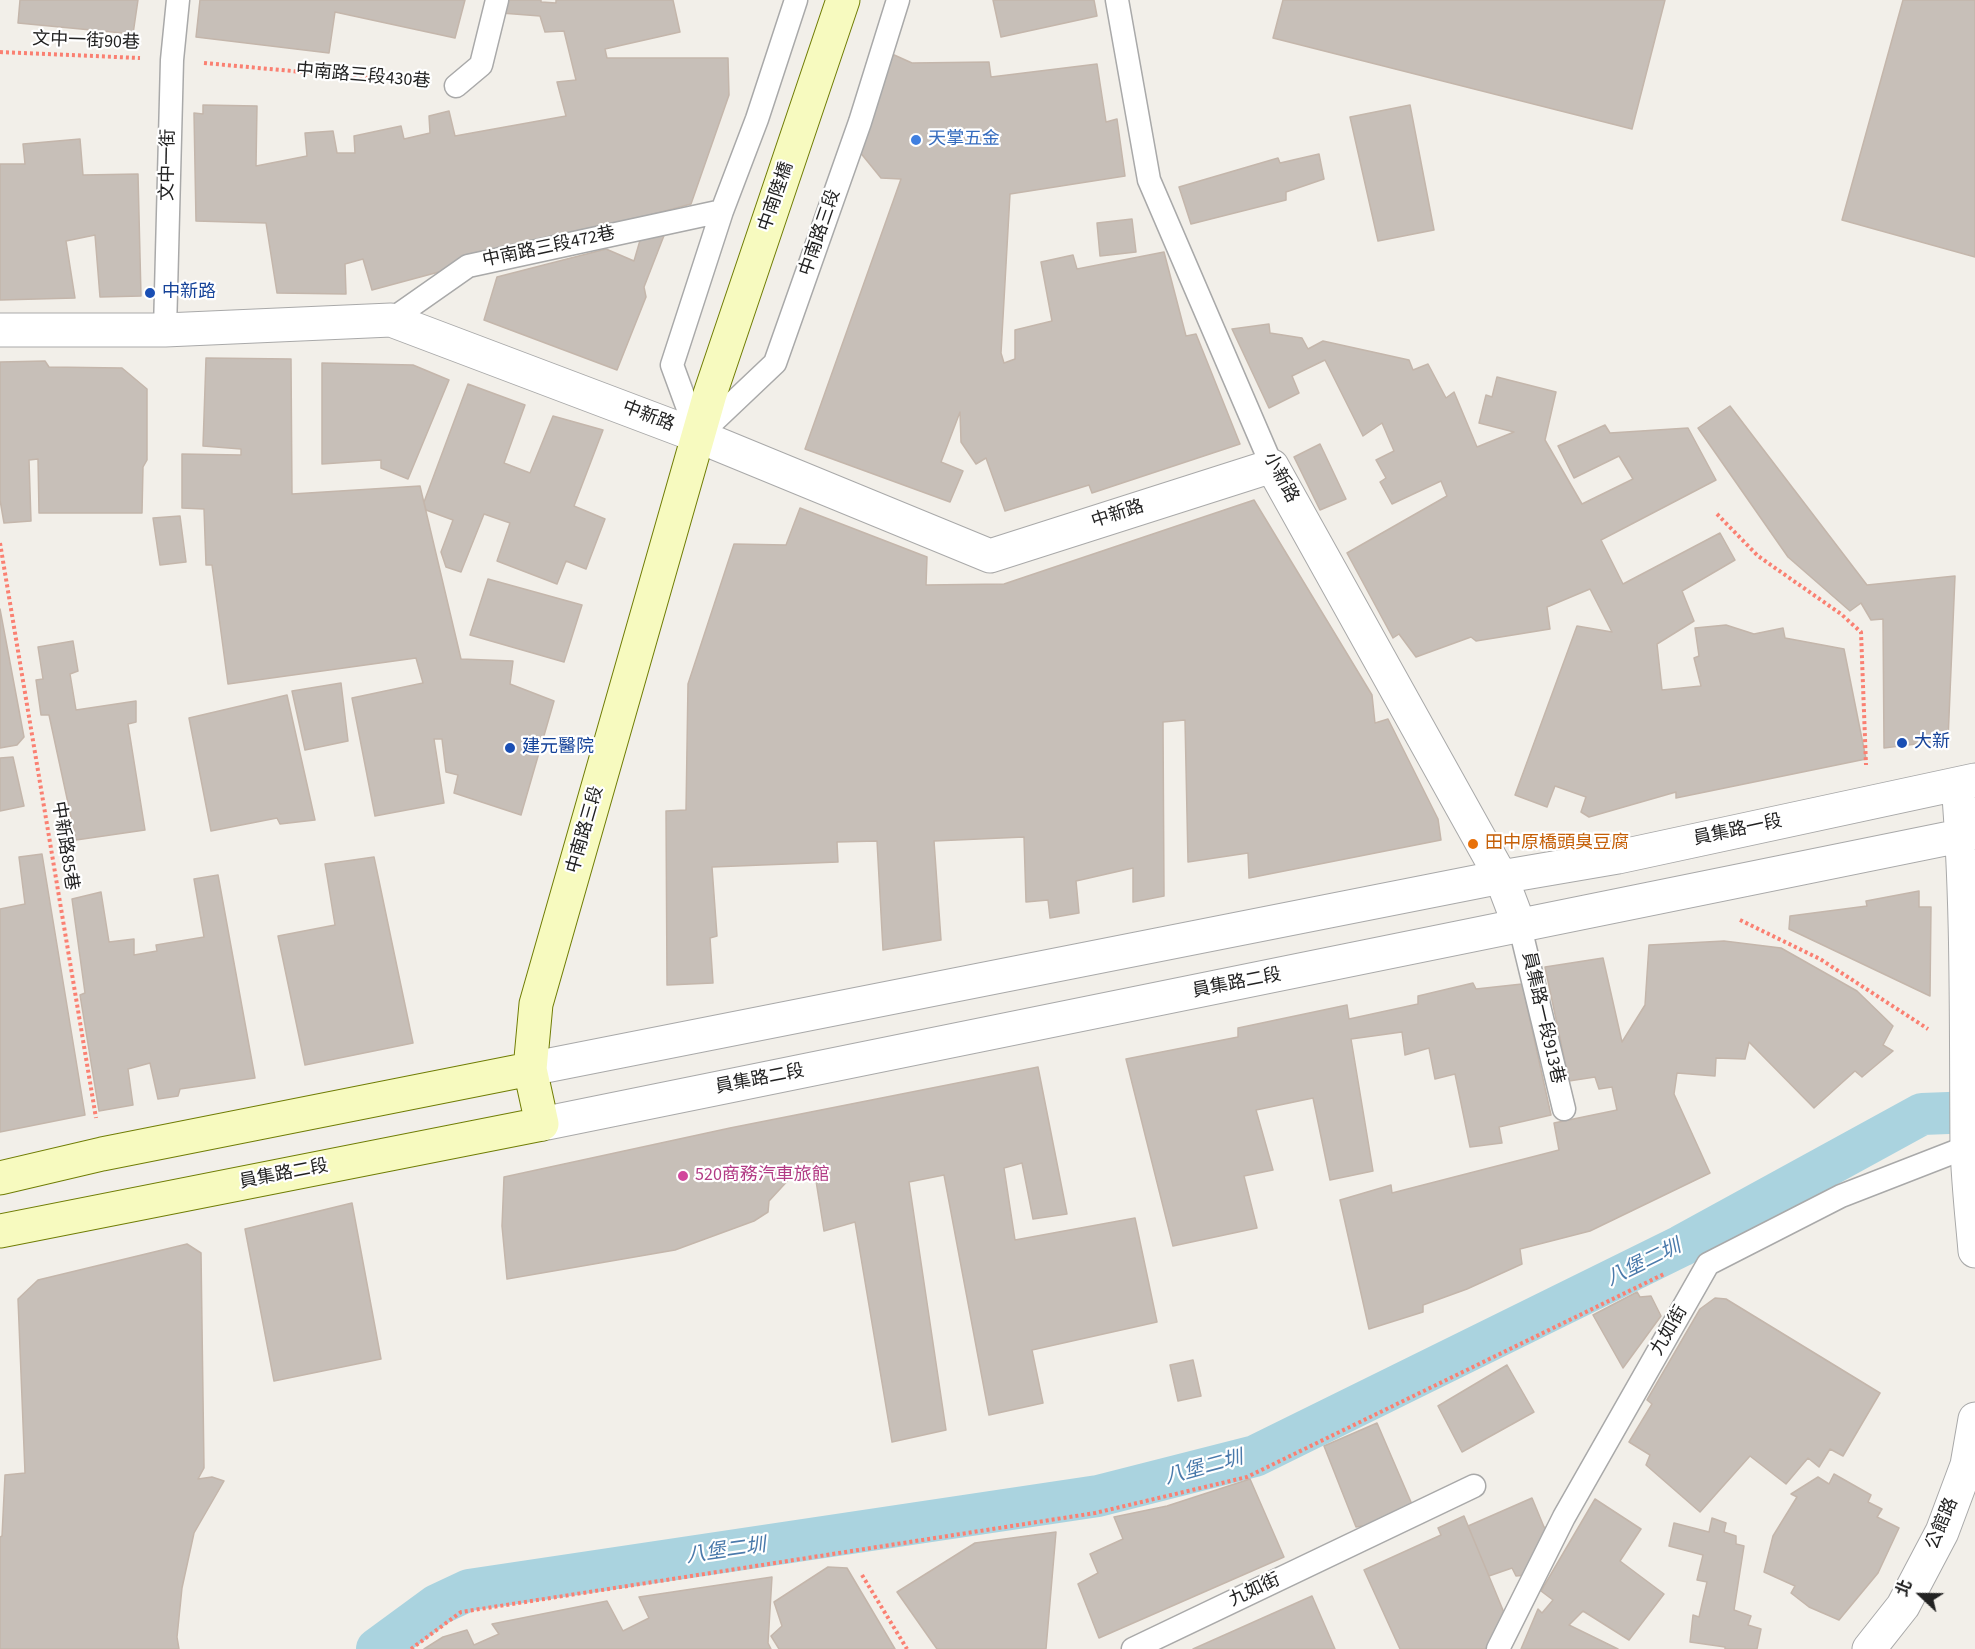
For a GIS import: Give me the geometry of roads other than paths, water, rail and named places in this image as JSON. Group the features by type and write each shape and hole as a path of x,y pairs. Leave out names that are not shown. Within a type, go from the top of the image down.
{"main road":[{"name":"中南陸橋","path":"710,394 843,0"},
{"name":"中南路三段","path":"542,1124 530,1069 536,1004 710,394"},
{"path":"0,1178 102,1154 530,1069"},
{"name":"員集路二段","path":"0,1231 542,1124"}],"street":[{"name":"中新路","path":"0,330 165,330 391,320 698,436 990,556 1272,466"},
{"name":"小新路","path":"1272,466 1501,877 1520,927"},
{"path":"1967,782 1969,834 1967,1057 1975,1251"},
{"name":"員集路一段","path":"1501,877 1618,857 1967,782"},
{"path":"1520,927 1969,834"},
{"path":"530,1069 1501,877"},
{"name":"員集路二段","path":"542,1124 1520,927"},
{"name":"公館路","path":"1869,1649 1903,1606 1942,1532 1967,1464 1975,1419"}],"lane":[{"name":"文中一街","path":"165,330 172,60 178,0"},
{"name":"中南路三段430巷","path":"456,86 481,65 497,0"},
{"path":"698,436 672,364 722,211 757,120 796,0"},
{"name":"中南路三段","path":"698,436 775,363 860,122 898,0"},
{"name":"小新路","path":"1117,0 1149,180 1272,466"},
{"name":"中南路三段472巷","path":"391,320 468,266 722,211"},
{"name":"員集路一段913巷","path":"1520,927 1564,1109"},
{"name":"九如街","path":"1498,1649 1564,1516 1708,1264 1841,1196 1970,1146"},
{"name":"九如街","path":"1133,1649 1474,1486"}],"waterway":[{"name":"八堡二圳","path":"377,1649 437,1605 469,1590 1098,1496 1255,1456 1681,1246 1922,1114 1975,1112"}],"place":[{"name":"天掌五金","path":"916,140"},
{"name":"中新路","path":"150,293"},
{"name":"大新","path":"1902,743"},
{"name":"建元醫院","path":"510,748"},
{"name":"田中原橋頭臭豆腐","path":"1473,844"},
{"name":"520商務汽車旅館","path":"683,1176"}]}
